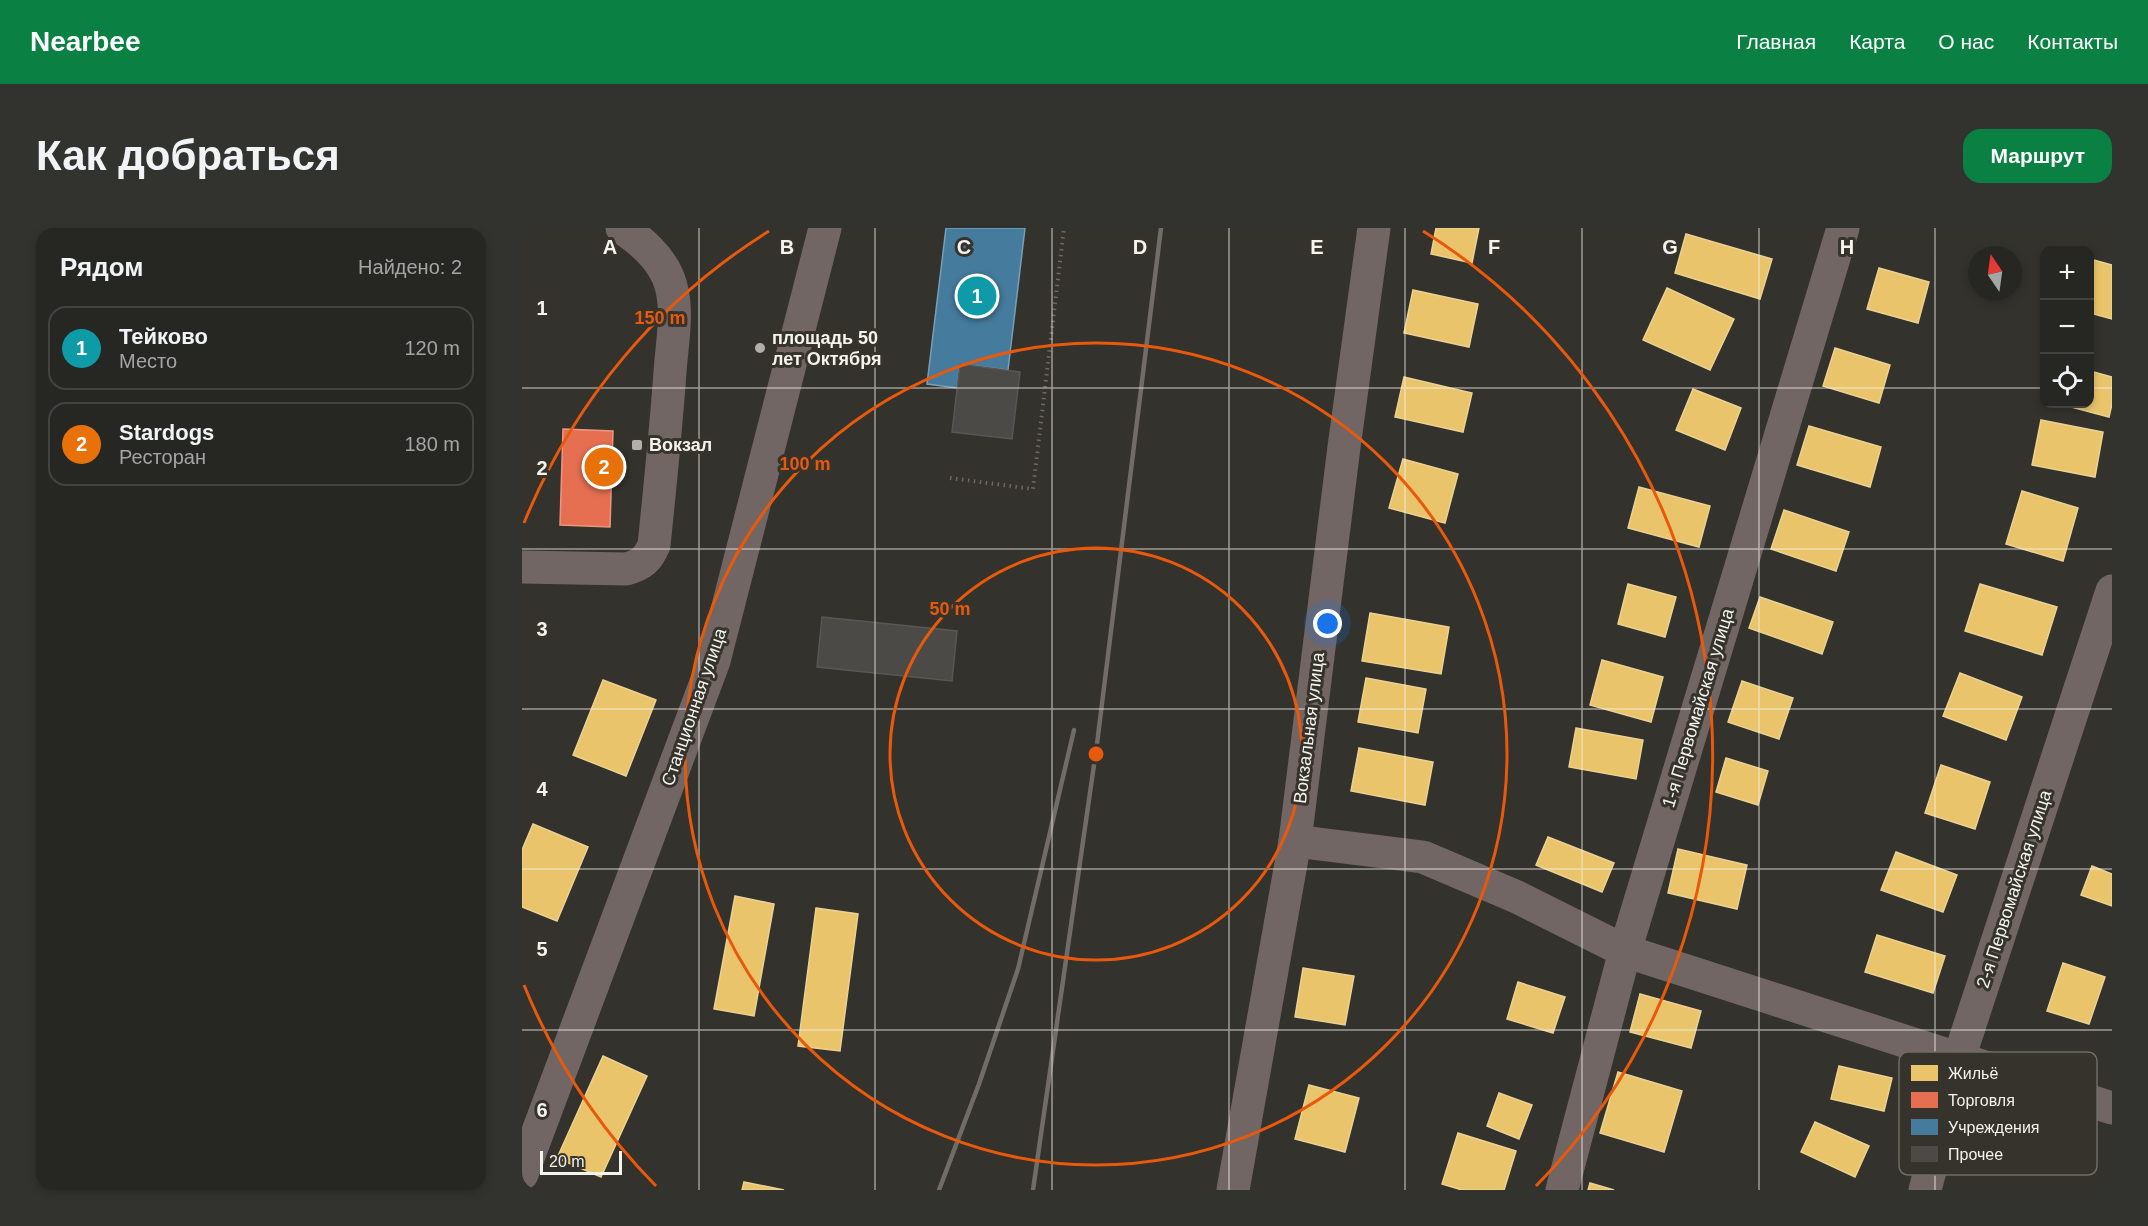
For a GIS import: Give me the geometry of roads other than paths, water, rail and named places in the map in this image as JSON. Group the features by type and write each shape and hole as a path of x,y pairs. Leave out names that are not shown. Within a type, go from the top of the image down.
{"street":[{"name":"Станционная улица","path":"522,1174 714,661 825,228"},
{"name":"Вокзальная улица","path":"1233,1190 1295,841 1374,228"},
{"name":"1-я Первомайская улица","path":"1562,1190 1625,951 1842,228"},
{"path":"522,567 626,569 639,566 649,558 654,544 675,304 668,278 659,260 633,235"},
{"name":"2-я Первомайская улица","path":"1961,1052 2112,591"},
{"path":"1295,841 1423,857 1517,897 1625,951 1940,1052"},
{"path":"2097,1103 2112,1108"},
{"name":"2-я Первомайская улица","path":"1925,1190 1929,1175"}],"railway":[{"path":"1033,1190 1097,744 1161,228"},
{"path":"939,1190 979,1084 1018,969 1074,730"}],"place":[{"name":"Тейково","path":"977,296"},
{"name":"площадь 50 лет Октября","path":"760,348"},
{"name":"Вокзал","path":"637,445"},
{"name":"Stardogs","path":"604,467"}]}
